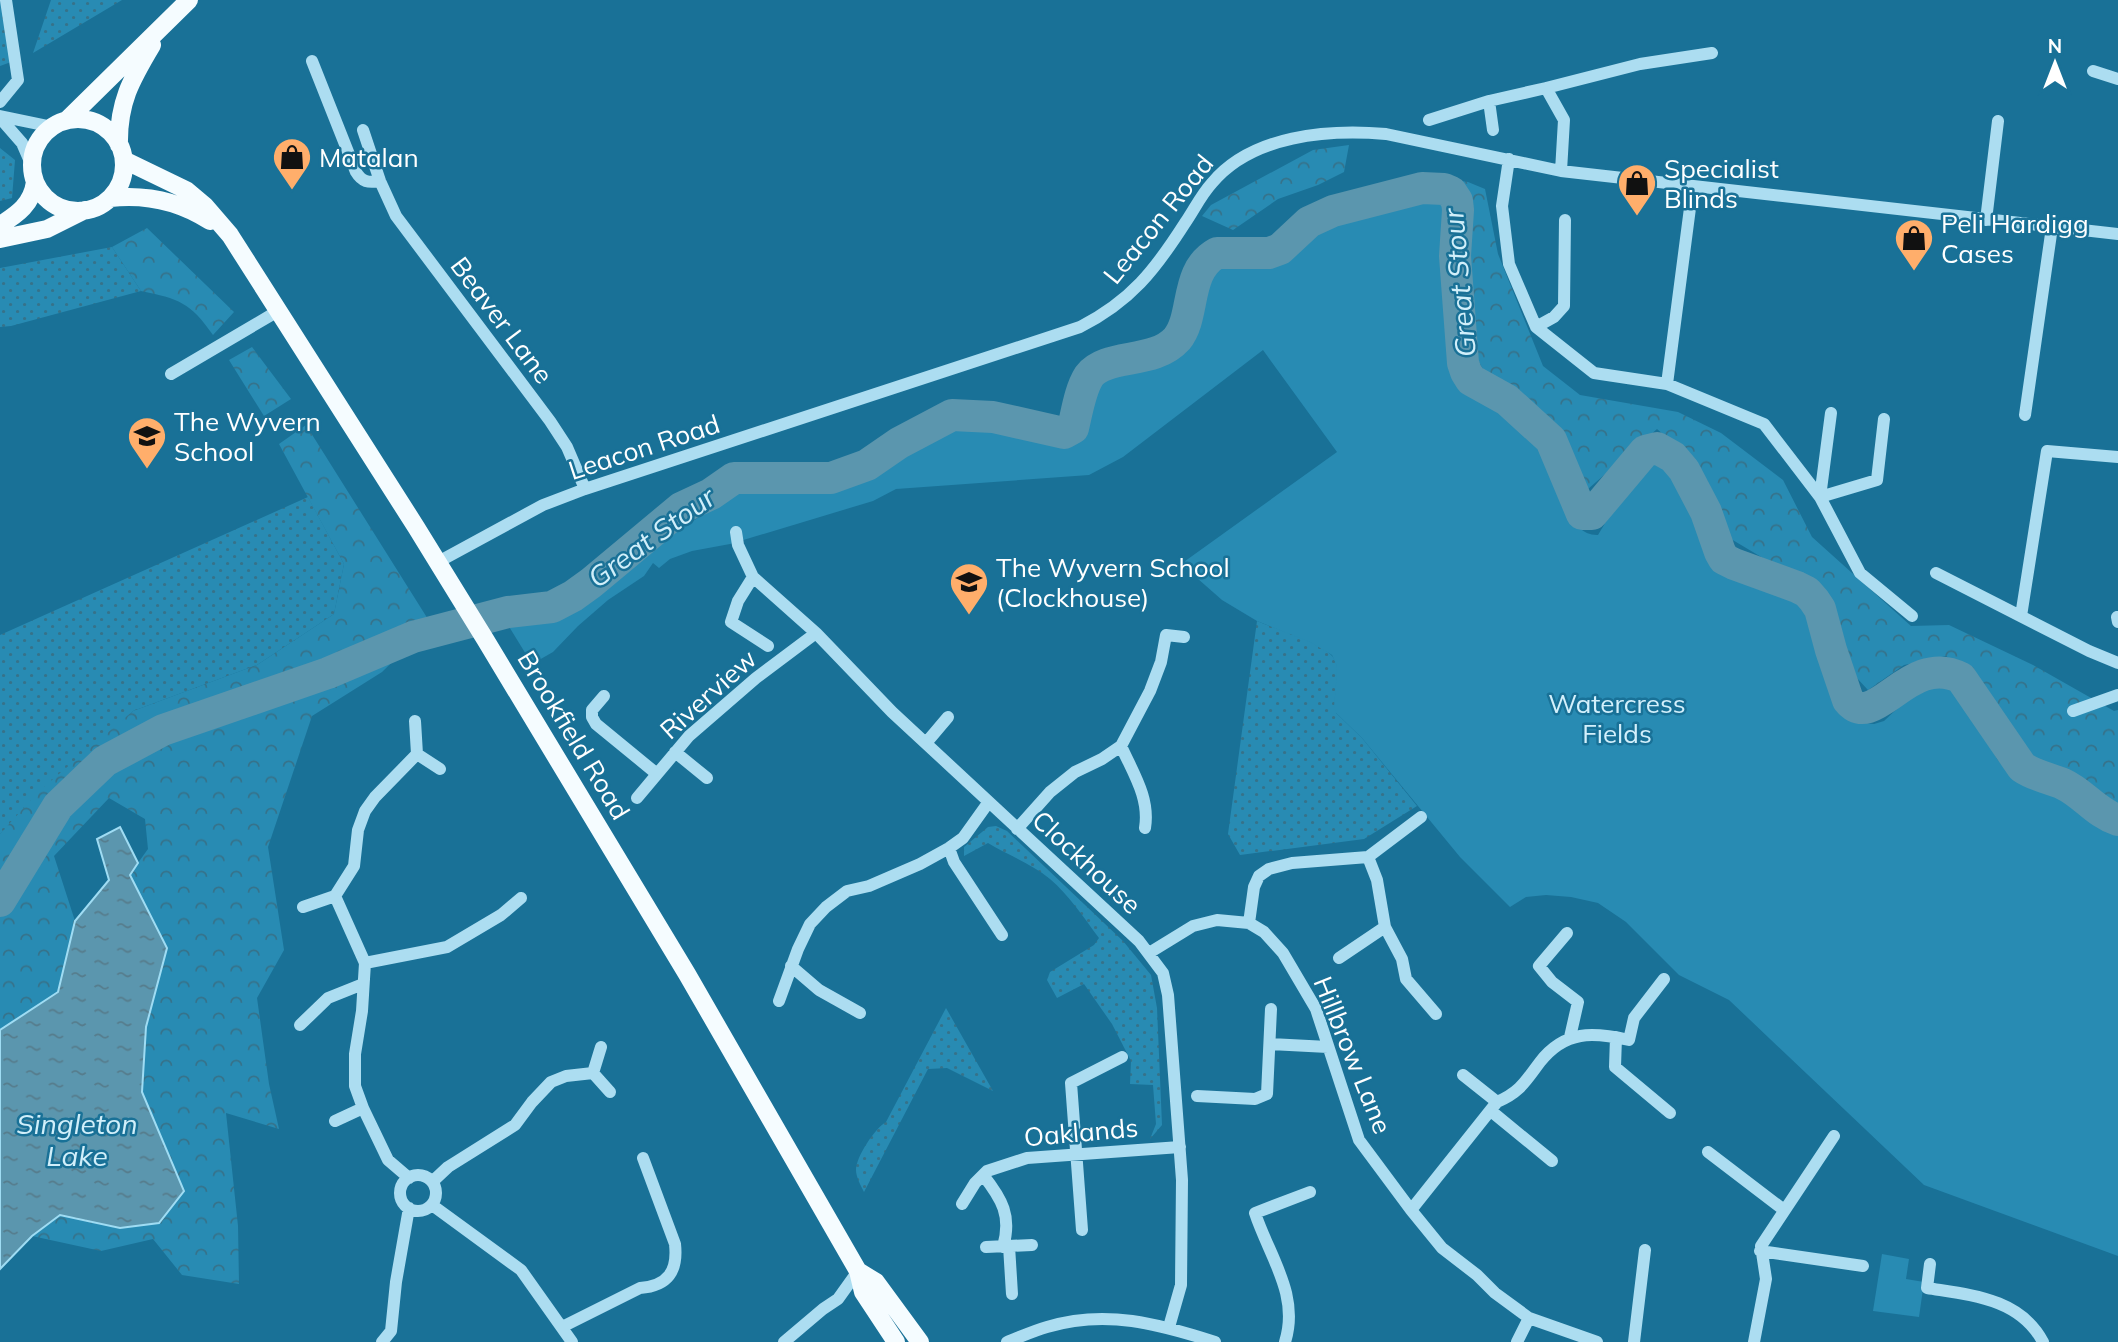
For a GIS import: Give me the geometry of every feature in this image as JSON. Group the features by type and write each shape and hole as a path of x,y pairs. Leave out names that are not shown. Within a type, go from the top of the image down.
{"main road":[{"path":"0,225 28,203 33,195 35,148 45,132 60,123 188,0"},
{"path":"0,239 47,229 110,198 121,180 120,119 125,94 162,27"},
{"path":"60,123 77,119 97,123 106,129 121,152"},
{"name":"Brookfield Road","path":"121,152 186,190 205,206 230,235 438,562 687,974 858,1271 863,1292 896,1342"},
{"path":"34,174 47,198 55,204 74,210 85,210"},
{"name":"Brookfield Road","path":"110,198 144,197 173,203 203,216 230,235"},
{"name":"Brookfield Road","path":"858,1271 876,1282 919,1342"}],"street":[{"path":"0,102 18,80 6,0"},
{"path":"1429,120 1489,101 1640,64 1713,53"},
{"path":"312,61 356,172 360,179 368,183 380,181"},
{"path":"2093,71 2118,79"},
{"path":"1546,88 1564,120 1561,171"},
{"path":"1489,101 1493,130"},
{"path":"0,117 60,123"},
{"path":"0,117 22,143 34,174"},
{"path":"1986,220 1998,121"},
{"name":"Beaver Lane","path":"363,130 380,181 396,216 567,447 585,489"},
{"name":"Leacon Road","path":"438,562 543,505 585,489 1048,339 1098,318 1124,300 1147,278 1211,184 1231,164 1269,146 1310,135 1360,131 1411,138 1561,171 2118,234"},
{"path":"1509,159 1502,206 1509,264 1536,327 1594,373 1667,384 1763,424 1820,497 1860,573 1912,616"},
{"path":"1667,384 1690,208"},
{"path":"1536,327 1554,317 1564,306 1565,220"},
{"path":"2025,415 2052,227"},
{"path":"171,374 278,312"},
{"path":"1820,497 1832,413"},
{"path":"1820,497 1877,480 1884,419"},
{"path":"2021,616 2047,451 2118,457"},
{"name":"Clockhouse","path":"736,532 738,545 753,577 816,633 892,712 1149,953 1163,973 1168,995 1182,1180 1181,1285 1169,1326"},
{"path":"1936,573 2118,663"},
{"path":"753,577 738,601 731,622 768,646"},
{"name":"Riverview","path":"637,798 690,736 757,678 816,633"},
{"path":"1017,829 1050,792 1075,772 1121,746 1150,691 1161,662 1166,635 1184,638"},
{"path":"2073,711 2118,695"},
{"path":"604,696 592,710 596,724 657,774"},
{"path":"926,743 948,718"},
{"path":"415,721 418,754"},
{"path":"1121,746 1145,800 1145,828"},
{"path":"675,752 707,778"},
{"path":"418,754 440,769"},
{"path":"303,907 335,896 354,866 358,830 365,811 375,797 418,754"},
{"path":"779,1001 810,924 836,899 848,891 869,886 920,864 949,848 963,838 988,803"},
{"path":"1149,953 1193,926 1217,920 1249,922 1254,887 1259,876 1269,869 1304,861 1368,857 1421,817"},
{"path":"949,848 954,862 1002,935"},
{"path":"1368,857 1377,880 1385,928 1402,959 1406,979 1436,1014"},
{"path":"335,896 365,963 354,1074 363,1108 388,1160 410,1178"},
{"path":"365,963 447,947 501,915 521,898"},
{"name":"Hillbrow Lane","path":"1249,922 1264,932 1283,953 1298,976 1316,1009 1359,1140 1410,1210 1442,1248 1529,1318 1597,1342"},
{"path":"1339,958 1385,928"},
{"path":"1567,933 1539,965 1552,982 1578,1002 1570,1037"},
{"path":"791,966 820,989 860,1013"},
{"path":"1664,979 1634,1018 1623,1038 1615,1067 1670,1113"},
{"path":"300,1025 328,998 363,984"},
{"path":"1197,1096 1255,1099 1267,1094 1270,1009"},
{"path":"1410,1210 1494,1106 1514,1095 1542,1059 1570,1037 1580,1034 1623,1038"},
{"path":"1270,1044 1328,1047"},
{"path":"593,1073 601,1047"},
{"path":"1082,1230 1071,1083 1122,1057"},
{"path":"593,1073 610,1092"},
{"path":"432,1182 448,1167 515,1125 551,1082 566,1076 593,1073"},
{"path":"1462,1075 1552,1161"},
{"path":"335,1121 363,1108"},
{"path":"1754,1342 1766,1279 1761,1246 1834,1136"},
{"name":"Oaklands","path":"983,1175 987,1171 1027,1158 1180,1147"},
{"path":"1708,1152 1784,1210"},
{"path":"562,1326 640,1288 653,1287 666,1281 673,1268 676,1256 674,1244 643,1158"},
{"path":"961,1204 983,1175 995,1191 1008,1221 1006,1246 1012,1294"},
{"path":"420,1176 432,1182 436,1193 432,1205 419,1211 404,1204 402,1187 410,1178 420,1176"},
{"path":"1285,1342 1290,1306 1287,1290 1255,1213 1310,1192"},
{"path":"432,1205 521,1270 572,1342"},
{"path":"382,1342 391,1331 396,1282 409,1208"},
{"path":"986,1247 1032,1245"},
{"path":"1634,1342 1644,1250"},
{"path":"1760,1251 1863,1266"},
{"path":"1930,1264 1927,1287 1995,1300 2025,1319 2043,1342"},
{"path":"784,1342 838,1299 858,1271"},
{"path":"1517,1342 1529,1318"},
{"path":"1007,1342 1047,1326 1078,1320 1136,1320 1169,1326 1215,1342"}],"green space":[{"path":"0,0 5,0 11,62 0,66"},
{"path":"51,0 122,0 33,53"},
{"path":"1349,145 1344,172 1318,185 1278,199 1233,230 1202,216 1211,205 1313,150"},
{"path":"0,148 15,160 12,198 0,201"},
{"path":"1456,180 1485,189 1498,254 1543,366 1580,395 1678,412 1721,433 1783,480 1812,537 1911,626 1949,625 2033,665 2114,711 2118,710 2118,805 2106,800 2070,773 2030,759 1972,674 1946,656 1904,665 1868,690 1856,677 1834,611 1814,582 1773,564 1726,536 1707,480 1677,446 1657,429 1588,489 1553,421 1524,398 1487,377 1476,356 1468,303 1467,195"},
{"name":"Watercress Fields","path":"1427,194 1442,197 1450,213 1443,262 1448,330 1460,381 1506,410 1540,440 1549,454 1566,504 1578,526 1587,533 1598,535 1635,479 1660,455 1673,466 1701,523 1702,535 1722,566 1802,599 1812,612 1834,695 1849,715 1863,723 1884,721 1916,691 1930,684 1948,682 1968,704 1997,759 2007,771 2029,785 2059,795 2097,825 2118,834 2118,1256 1924,1185 1729,1000 1679,975 1626,922 1598,903 1546,895 1526,897 1510,907 1460,857 1362,738 1336,713 1334,707 1337,673 1332,655 1310,642 1257,621 1222,600 1181,564 1337,452 1263,350 1123,457 1089,475 896,489 873,501 730,544 692,551 670,559 659,568 653,563 644,576 608,600 553,652 532,664 508,625 541,623 566,612 637,554 718,506 733,488 817,489 845,484 880,469 924,435 962,422 990,424 1049,441 1072,440 1085,429 1089,421 1103,376 1160,362 1183,346 1202,288 1221,262 1277,259 1328,219"},
{"path":"147,228 234,312 213,335 197,315 183,304 141,291 112,247"},
{"path":"112,247 141,291 0,327 0,268"},
{"path":"252,347 291,399 264,416 229,360"},
{"path":"306,425 431,624 382,672 312,716 268,847 284,950 257,998 269,1084 279,1129 226,1113 238,1226 239,1284 182,1275 153,1239 101,1251 32,1236 60,1215 120,1228 183,1191 142,1092 146,1027 167,948 130,874 148,849 145,819 109,798 54,856 75,921 58,992 0,1030 0,834 39,791 133,711 257,665 334,614 344,564 279,444"},
{"path":"308,497 344,564 334,614 257,665 133,711 0,834 0,635"},
{"path":"1257,621 1301,637 1331,655 1336,662 1338,674 1336,713 1362,738 1417,806 1364,839 1240,855 1228,834"},
{"path":"996,826 1007,831 1123,941 1151,975 1157,1008 1162,1125 1150,1139 1156,1124 1153,1085 1130,1084 1131,1061 1112,1024 1084,984 1057,998 1047,980 1050,972 1094,945 1099,938 1064,892 1036,869 988,843 964,856 964,847 988,827"},
{"path":"946,1008 993,1091 947,1068 928,1069 864,1192 856,1173 859,1158 872,1136 886,1122"},
{"path":"1882,1254 1909,1259 1906,1279 1924,1282 1919,1317 1873,1311"}],"water":[{"name":"Singleton Lake","path":"120,827 138,863 130,875 167,948 146,1027 142,1092 184,1191 159,1223 120,1228 60,1215 32,1236 0,1269 0,1030 58,992 75,921 109,880 97,839"}],"waterway":[{"name":"Great Stour","path":"0,901 58,806 105,761 163,730 328,673 413,637 508,612 552,607 591,583 681,508 711,494 734,478 831,478 867,465 899,443 952,415 993,417 1064,433 1073,428 1083,388 1089,376 1097,369 1118,361 1156,353 1177,339 1187,318 1200,271 1217,253 1269,253 1280,249 1309,222 1333,211 1422,188 1444,189 1451,192 1457,201 1455,256 1463,363 1466,372 1471,380 1507,400 1551,440 1582,514 1592,514 1645,451 1657,448 1673,457 1684,470 1706,512 1724,559 1797,587 1807,592 1814,600 1820,609 1848,700 1858,707 1870,707 1925,675 1942,673 1961,678 2022,767 2063,784 2103,813 2118,820"}],"place":[{"name":"Matalan","path":"292,191"},
{"name":"Specialist Blinds","path":"1637,217"},
{"name":"Peli Hardigg Cases","path":"1914,272"},
{"name":"The Wyvern School","path":"147,470"},
{"name":"The Wyvern School (Clockhouse)","path":"969,616"}]}
